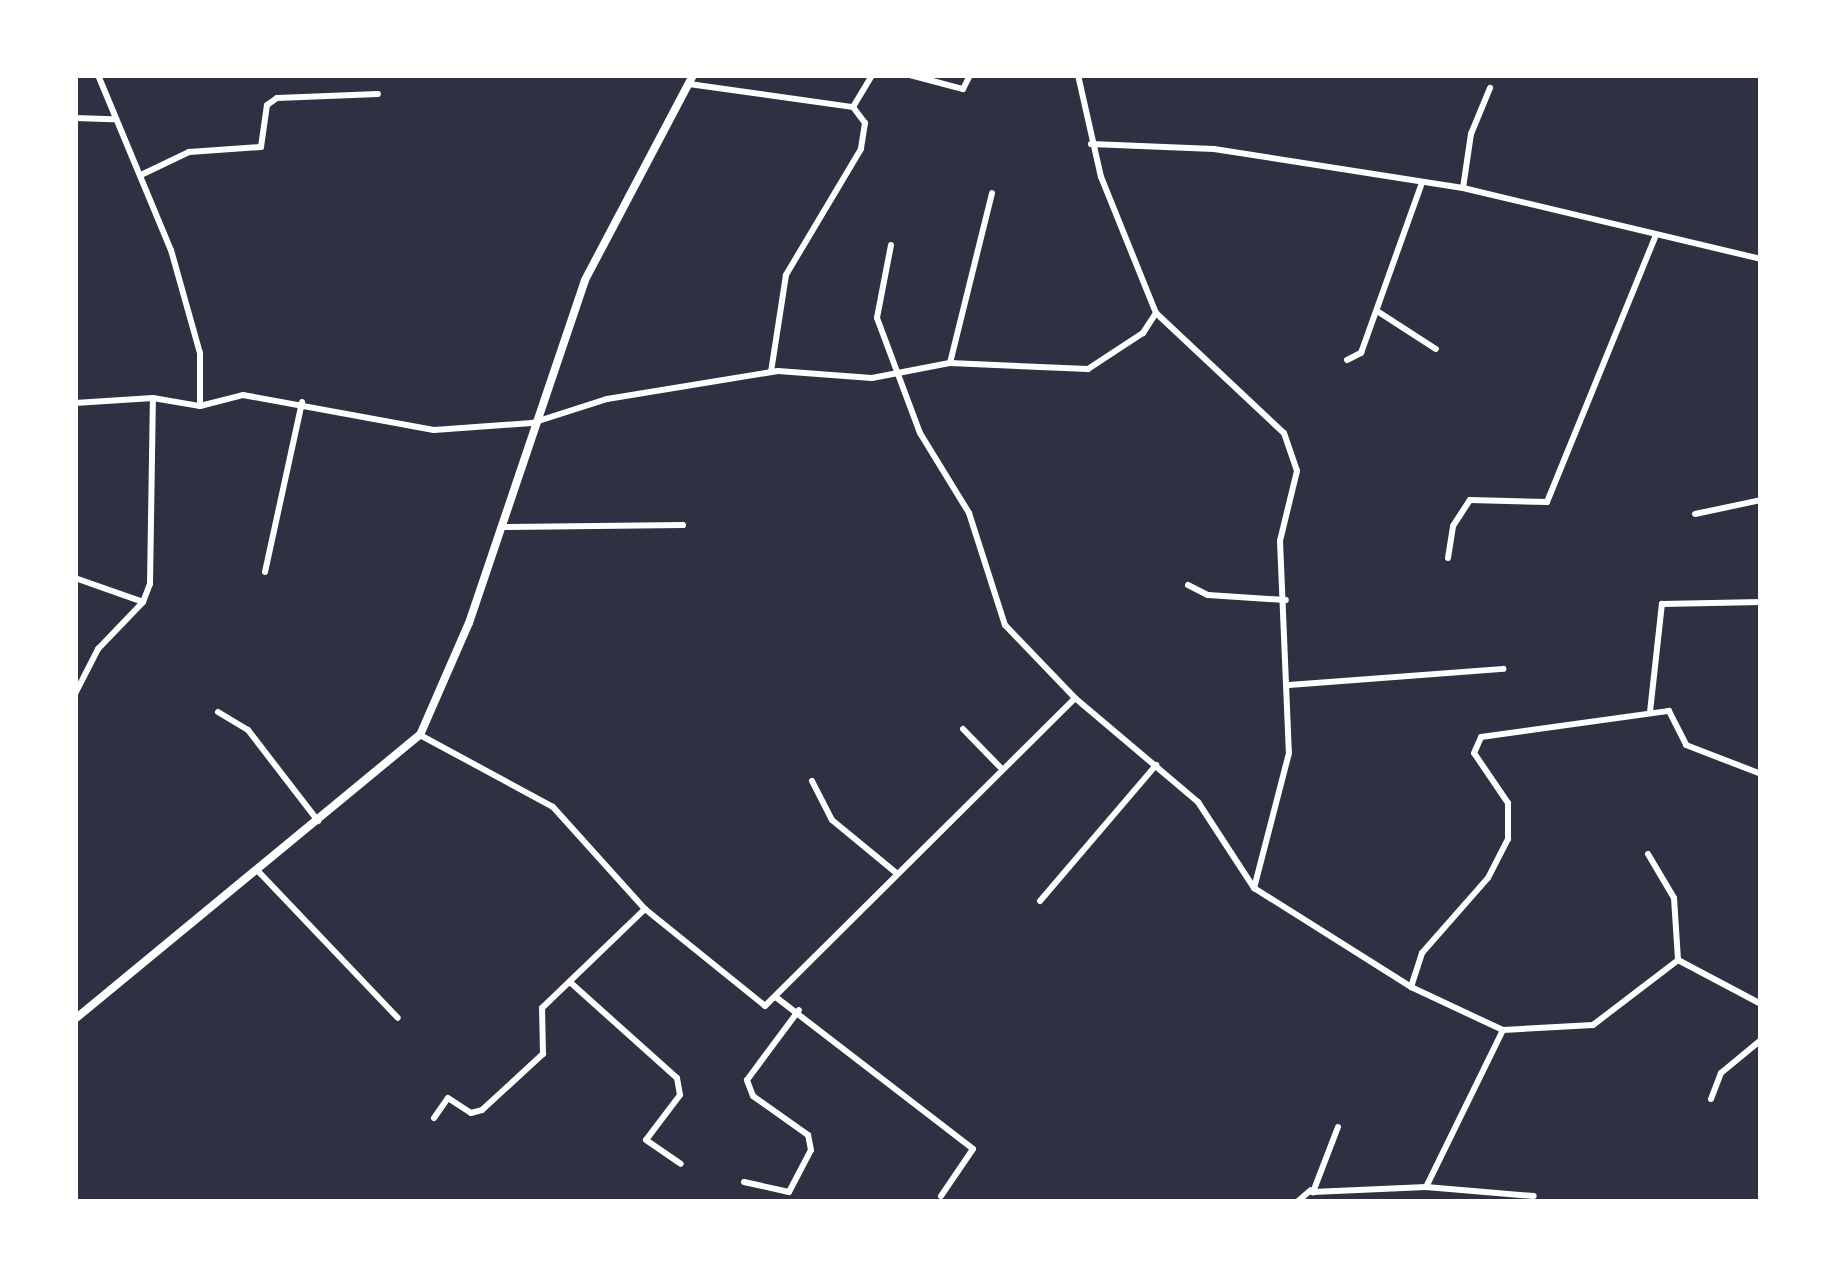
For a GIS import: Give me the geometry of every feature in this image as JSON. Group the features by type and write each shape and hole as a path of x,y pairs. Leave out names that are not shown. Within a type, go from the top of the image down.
{"street":[{"path":"98,75 143,174 192,319 200,406"},
{"path":"771,372 790,265 864,140 853,107 872,75"},
{"path":"910,75 963,88 970,75"},
{"path":"1078,75 1091,144 1156,314 1255,401 1290,444 1297,471 1280,541 1289,685 1283,793 1254,888"},
{"path":"75,1019 420,735 469,623 532,423 607,230 690,80 853,107"},
{"path":"1463,188 1471,134 1490,88"},
{"path":"143,174 189,152 261,147 267,105 277,98 378,94"},
{"path":"75,118 115,120"},
{"path":"1091,144 1256,154 1421,185 1463,188 1761,259"},
{"path":"1347,360 1361,353 1421,185"},
{"path":"950,363 992,193"},
{"path":"1448,558 1453,526 1470,500 1546,502 1656,235"},
{"path":"891,245 876,307 903,373 920,433 969,513 1005,625 1075,698 1198,802 1254,888 1412,987 1503,1030 1593,1025 1678,960"},
{"path":"1377,311 1436,349"},
{"path":"75,404 153,398 200,406 243,395 302,402 420,429 532,423 581,405 771,372 903,373 950,363 1088,369 1146,331 1156,314"},
{"path":"75,694 98,649 143,602 154,556 153,398"},
{"path":"265,572 302,402"},
{"path":"1695,514 1761,500"},
{"path":"498,527 683,525"},
{"path":"75,578 143,602"},
{"path":"1188,585 1208,596 1286,599"},
{"path":"1650,712 1662,604 1761,602"},
{"path":"1289,685 1503,669"},
{"path":"420,735 559,812 645,910 757,1005 773,999 1000,767 1075,698"},
{"path":"218,712 248,730 319,821"},
{"path":"1412,987 1422,953 1488,878 1508,838 1508,803 1474,753 1477,741 1650,712 1673,714 1686,745 1704,756 1761,774"},
{"path":"963,729 1000,767"},
{"path":"1040,901 1156,765"},
{"path":"812,781 832,820 895,872"},
{"path":"1648,854 1673,898 1678,960"},
{"path":"257,870 290,913 398,1018"},
{"path":"434,1118 450,1098 479,1112 543,1054 539,1012 645,910"},
{"path":"1678,960 1761,1004"},
{"path":"571,983 677,1078 680,1095 646,1140 681,1165"},
{"path":"773,999 799,1010 973,1150 941,1196"},
{"path":"744,1182 789,1192 811,1150 808,1135 753,1096 746,1080 799,1010"},
{"path":"1426,1187 1503,1030"},
{"path":"1711,1099 1721,1073 1761,1040"},
{"path":"1297,1202 1310,1190 1337,1127"},
{"path":"1310,1190 1426,1187 1472,1199 1534,1196"}]}
